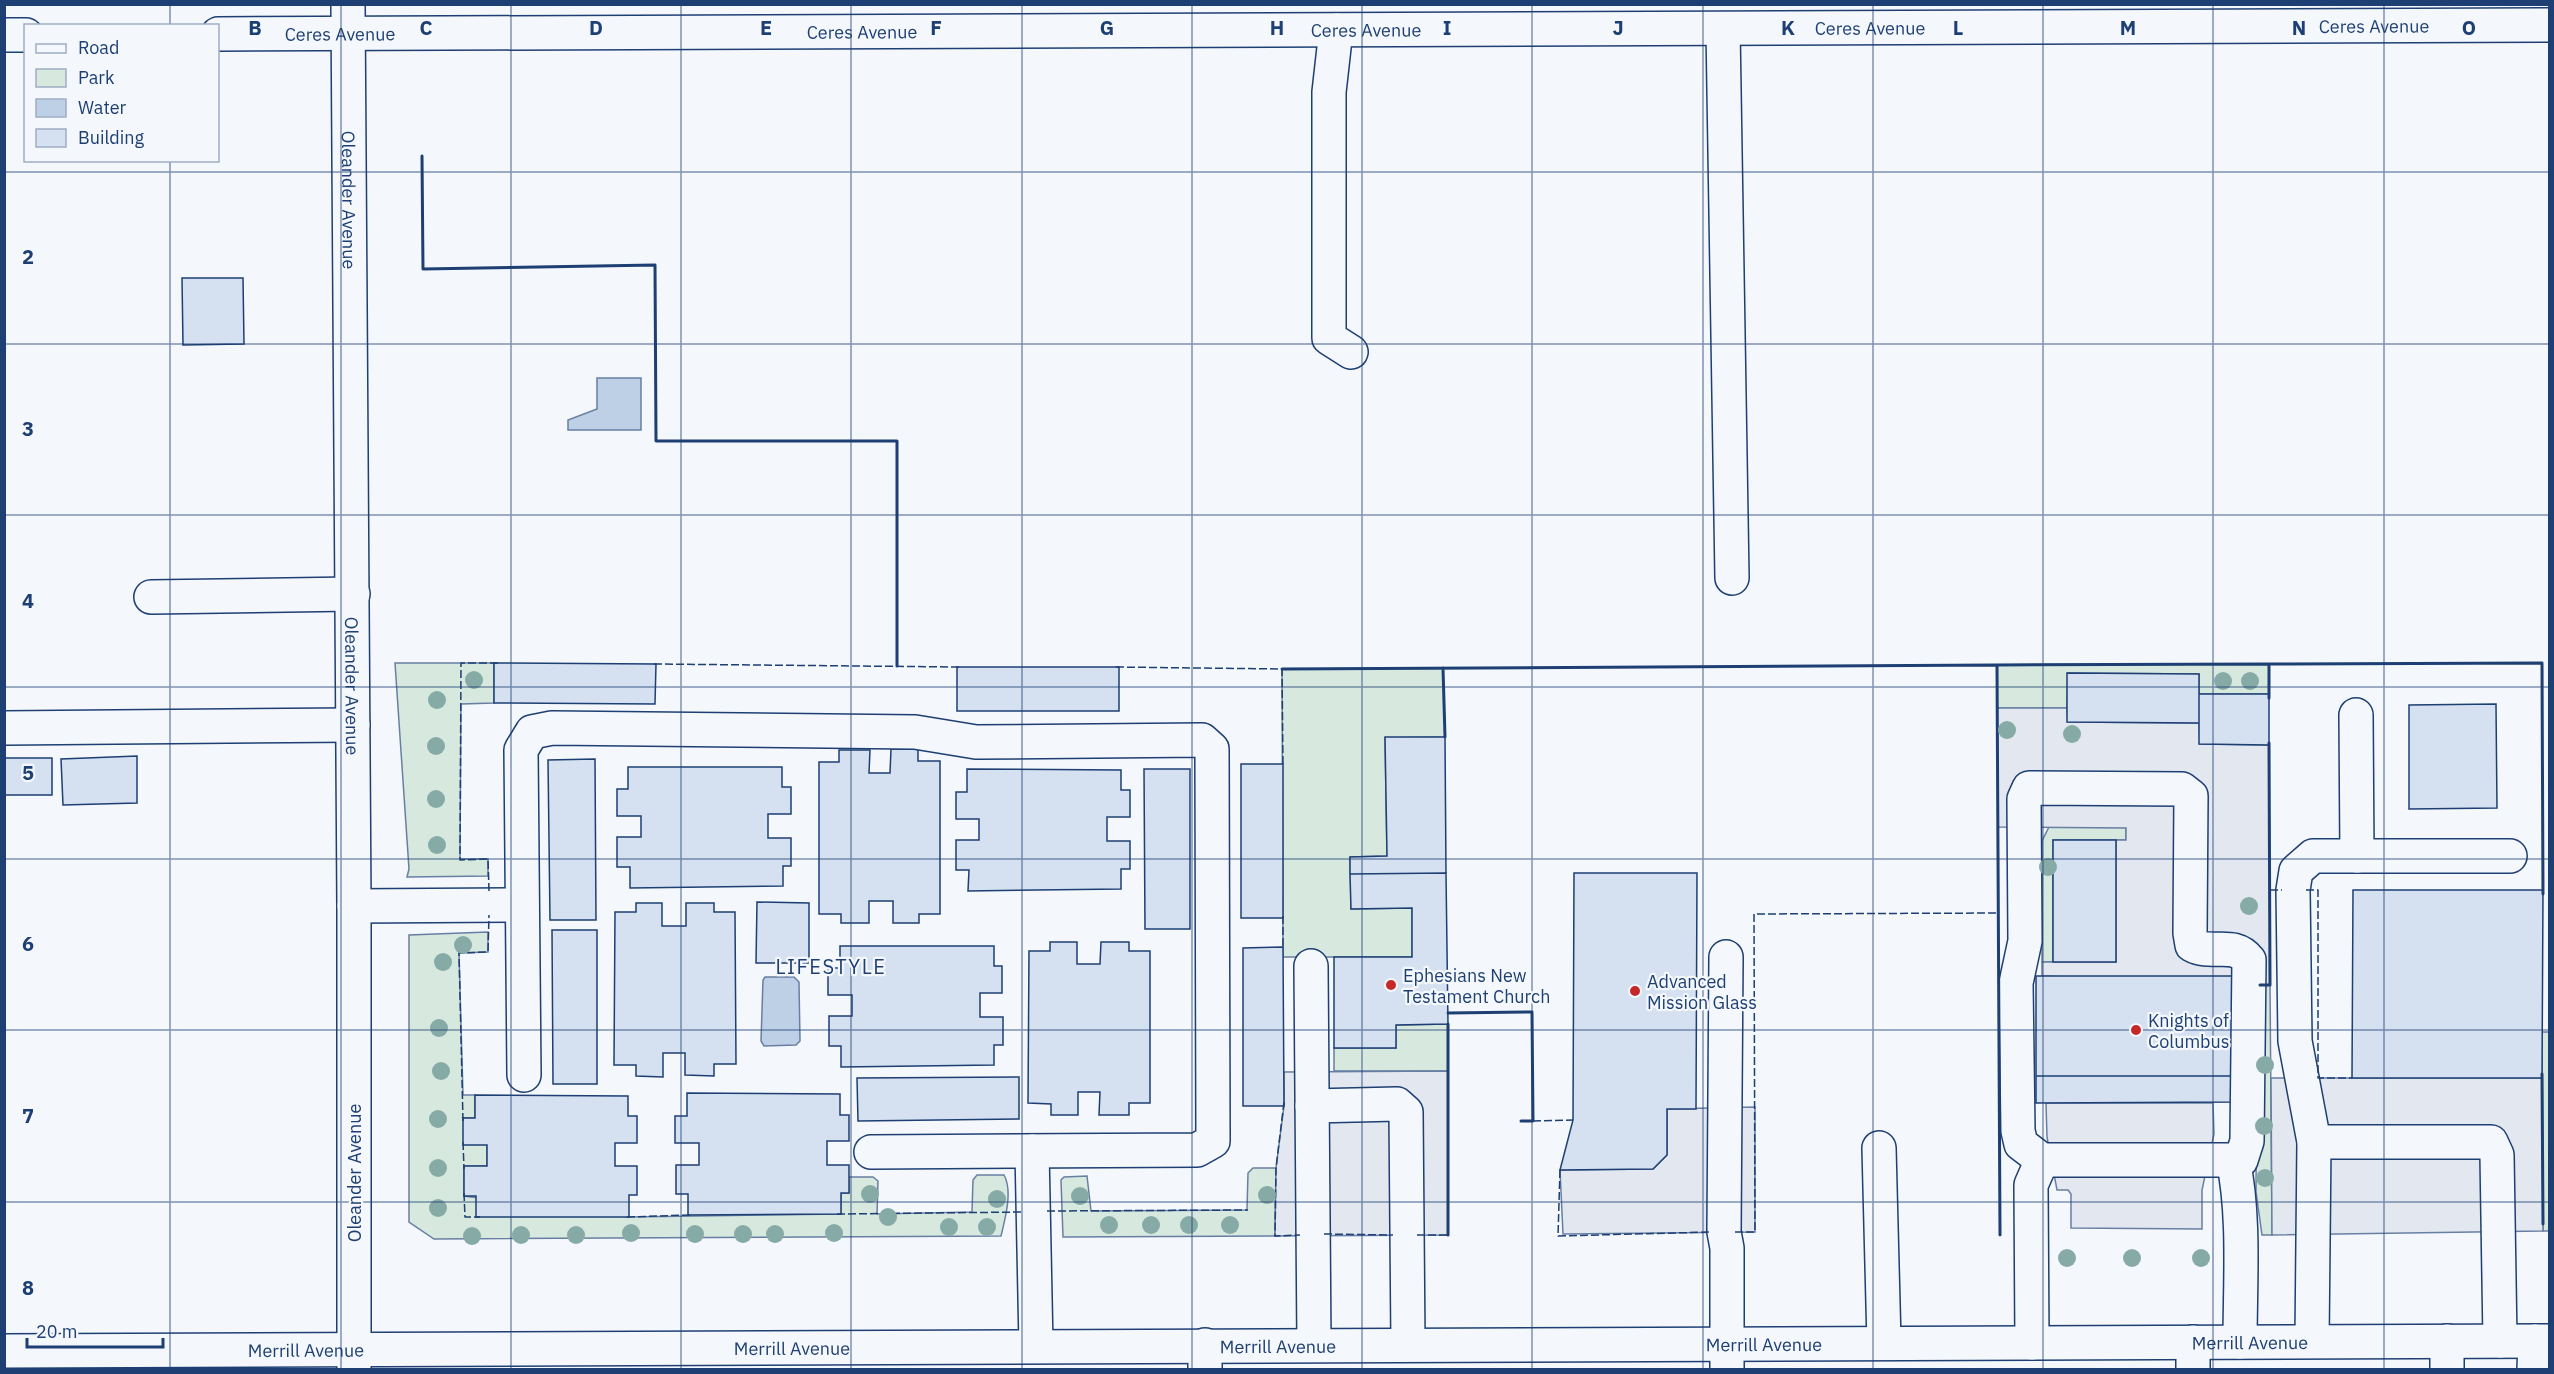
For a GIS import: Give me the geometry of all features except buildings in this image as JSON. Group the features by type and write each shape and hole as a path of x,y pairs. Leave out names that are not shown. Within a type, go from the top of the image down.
{"street":[{"name":"Ceres Avenue","path":"219,34 348,19 1303,17 1336,30 1723,29 2040,16 2247,16 2550,25"},
{"name":"Oleander Avenue","path":"346,1362 354,906 348,19"},
{"path":"1723,29 1726,90 1732,578"},
{"path":"1336,30 1329,92 1329,338 1351,352"},
{"path":"4,35 24,35"},
{"path":"151,597 352,594"},
{"path":"2356,715 2356,856"},
{"path":"4,729 353,724"},
{"path":"524,1075 521,750 532,732 552,728 915,732 976,742 1202,740 1212,749 1213,1141 1197,1150 871,1152"},
{"path":"2029,788 2182,789 2190,796 2190,933 2192,945 2199,949 2235,948 2249,960 2247,1141 2241,1160 2233,1160 2042,1160 2021,1144 2018,1131 2016,983 2025,941 2024,799 2029,788"},
{"path":"2312,1341 2314,1142 2295,1041 2293,890 2296,871 2313,856 2510,856"},
{"path":"354,906 522,905"},
{"path":"1726,957 1724,1232 1727,1248 1727,1357"},
{"path":"1311,966 1314,1345"},
{"path":"1312,1106 1397,1104 1406,1112 1408,1344"},
{"path":"2314,1142 2491,1142 2498,1155 2500,1341"},
{"path":"1879,1148 1884,1343"},
{"path":"1032,1151 1036,1346"},
{"path":"2032,1343 2031,1185 2042,1160"},
{"path":"2233,1160 2237,1180 2240,1240 2240,1342"},
{"name":"Merrill Avenue","path":"4,1351 346,1362 1036,1346 1205,1357 1314,1345 1408,1344 1727,1357 1884,1343 2032,1343 2193,1356 2240,1342 2312,1341 2447,1355 2500,1341 2539,1350"}],"green space":[{"path":"395,663 494,663 494,703 461,704 460,859 488,859 488,876 407,877 409,869"},
{"path":"2269,664 2269,694 2199,694 2199,674 2068,673 2067,708 1997,708 1997,665"},
{"path":"1443,668 1445,737 1385,738 1387,856 1350,857 1351,909 1412,908 1412,957 1283,957 1282,669"},
{"path":"2049,827 2126,827 2126,840 2053,840 2053,962 2042,962 2042,841"},
{"path":"488,932 488,952 459,953 463,1095 475,1095 475,1118 463,1118 487,1145 487,1166 464,1166 464,1196 629,1217 841,1214 841,1193 849,1193 849,1177 873,1177 878,1181 877,1214 972,1212 973,1180 977,1175 1004,1175 1008,1197 1001,1236 434,1239 409,1222 409,935"},
{"path":"2257,985 2270,985 2272,1235 2262,1235 2256,1192"},
{"path":"1448,1024 1448,1071 1334,1071 1334,1048 1396,1048 1396,1025"},
{"path":"2542,1032 2550,1032 2549,1231 2543,1231"},
{"path":"1253,1168 1276,1168 1275,1236 1063,1237 1061,1180 1064,1177 1087,1176 1091,1211 1247,1210 1248,1173"}],"shaded area":[{"path":"1997,708 2067,708 2068,722 2199,723 2200,744 2269,745 2270,985 2042,976 2042,962 2116,962 2116,840 2126,840 2126,828 1998,827"},
{"path":"1448,1071 1448,1235 1275,1236 1276,1168 1284,1106 1284,1072"},
{"path":"2271,1078 2542,1078 2543,1231 2272,1235"},
{"path":"2046,1103 2213,1103 2214,1134 2202,1190 2202,1229 2071,1228 2071,1194 2068,1190 2057,1190 2047,1137"},
{"path":"1755,1107 1755,1232 1563,1234 1560,1170 1653,1169 1667,1155 1667,1109"}],"water":[{"path":"597,378 641,378 641,430 568,430 568,420 597,409"},
{"path":"765,977 794,977 799,982 800,1041 796,1045 764,1046 761,1041 763,980"}],"fence":[{"path":"489,891 488,859 460,860 461,663 498,663"},
{"path":"654,664 960,667"},
{"path":"1116,667 1282,669 1283,766"},
{"path":"2270,890 2282,890"},
{"path":"2306,890 2318,890 2318,1078 2352,1078"},
{"path":"1735,1232 1755,1232 1754,914 1998,913"},
{"path":"463,1121 459,953 488,952 489,915"},
{"path":"1283,916 1283,949"},
{"path":"1284,1102 1276,1168 1275,1236 1300,1235"},
{"path":"1533,1121 1573,1120"},
{"path":"463,1142 464,1169"},
{"path":"1560,1170 1558,1236 1711,1232"},
{"path":"464,1193 465,1217 480,1217"},
{"path":"1047,1211 1248,1210"},
{"path":"837,1214 1023,1212"},
{"path":"627,1217 690,1215"},
{"path":"1324,1234 1393,1235"},
{"path":"1417,1235 1448,1235"}],"wall":[{"path":"422,156 423,269 655,265 656,441 897,441 897,666"},
{"path":"2269,664 2542,663 2543,894"},
{"path":"2000,1235 1997,665 2269,664 2269,698"},
{"path":"1282,669 1997,665"},
{"path":"1443,668 1445,737"},
{"path":"2260,985 2270,985 2269,743"},
{"path":"1448,1013 1532,1012 1533,1121 1521,1121"},
{"path":"1448,1024 1448,1235"},
{"path":"2542,1074 2543,1224"}],"place":[{"name":"Ephesians New Testament Church","path":"1391,985"},
{"name":"Advanced Mission Glass","path":"1635,991"},
{"name":"Knights of Columbus","path":"2136,1030"}],"district":[{"name":"LIFESTYLE","path":"831,966"}]}
